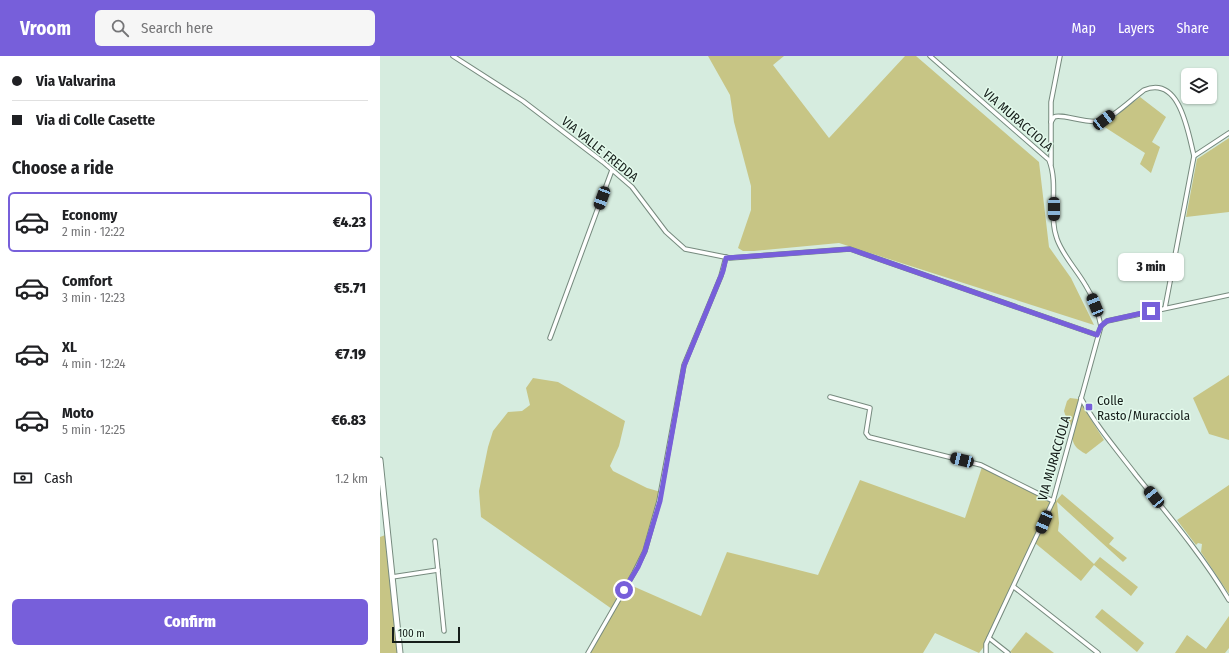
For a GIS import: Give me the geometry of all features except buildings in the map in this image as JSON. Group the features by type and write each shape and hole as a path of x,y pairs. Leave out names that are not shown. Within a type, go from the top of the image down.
{"street":[{"name":"VIA VALLE FREDDA","path":"453,56 523,101 612,170 635,191 666,232 686,250 726,258 850,249 1097,335"},
{"name":"VIA MURACCIOLA","path":"930,56 1046,156 1051,165 1056,237 1066,256 1087,287 1095,305 1101,326 1097,335 1053,501 986,644 986,653"},
{"path":"1051,165 1051,102 1060,56"},
{"path":"1051,122 1054,117 1059,115 1080,121 1104,120 1144,90 1151,87 1165,89 1179,104 1194,156 1166,308"},
{"path":"1194,156 1229,133"},
{"path":"550,338 612,170"},
{"path":"588,653 634,574 645,551 660,501 684,366 723,271 726,258"},
{"path":"1101,326 1107,321 1229,294"},
{"path":"830,397 870,408 866,433 869,437 981,465 1053,501"},
{"path":"1081,398 1106,438 1192,544 1211,570 1229,600"},
{"path":"380,460 400,653"},
{"path":"436,541 444,631"},
{"path":"392,576 438,570"},
{"path":"1014,587 1098,653"},
{"path":"989,638 1008,653"}],"shaded area":[{"path":"708,56 784,56 773,65 829,138 905,56 916,56 1039,162 1049,247 1071,278 1094,325 839,243 754,251 743,251 738,248 751,210 751,186 734,122 730,95"},
{"path":"1140,97 1166,117 1152,142 1160,147 1151,173 1140,164 1145,153 1103,126"},
{"path":"1229,138 1229,212 1186,217 1197,159"},
{"path":"1229,375 1229,440 1209,434 1193,398"},
{"path":"533,378 558,382 625,421 619,446 610,466 613,471 647,488 661,492 644,553 628,584 701,616 727,552 818,575 860,480 965,518 982,467 1053,501 1056,501 1062,494 1114,538 1109,544 1127,558 1123,562 1057,502 1059,523 1058,531 1094,564 1100,557 1138,587 1131,596 1094,565 1081,581 1035,543 986,644 979,653 935,633 923,653 588,653 612,609 481,517 479,491 488,447 493,431 508,412 522,411 530,405 526,388"},
{"path":"1070,398 1078,399 1104,440 1086,454 1076,447 1073,440 1070,423 1064,413 1067,401"},
{"path":"1229,485 1229,594 1201,552 1202,544 1198,543 1196,545 1177,520"},
{"path":"388,534 400,653 380,653 380,537"},
{"path":"1102,609 1144,643 1137,652 1095,617"},
{"path":"1229,616 1229,648 1225,653 1175,653 1187,635 1206,649"},
{"path":"1026,632 1054,653 1010,652"}],"place":[{"name":"Colle Rasto/Muracciola","path":"1089,407"}],"route":[{"path":"624,590 640,563 650,536 660,501 671,432 684,366 723,271 726,258 850,249 1097,335 1102,324 1107,321 1151,311"}]}
